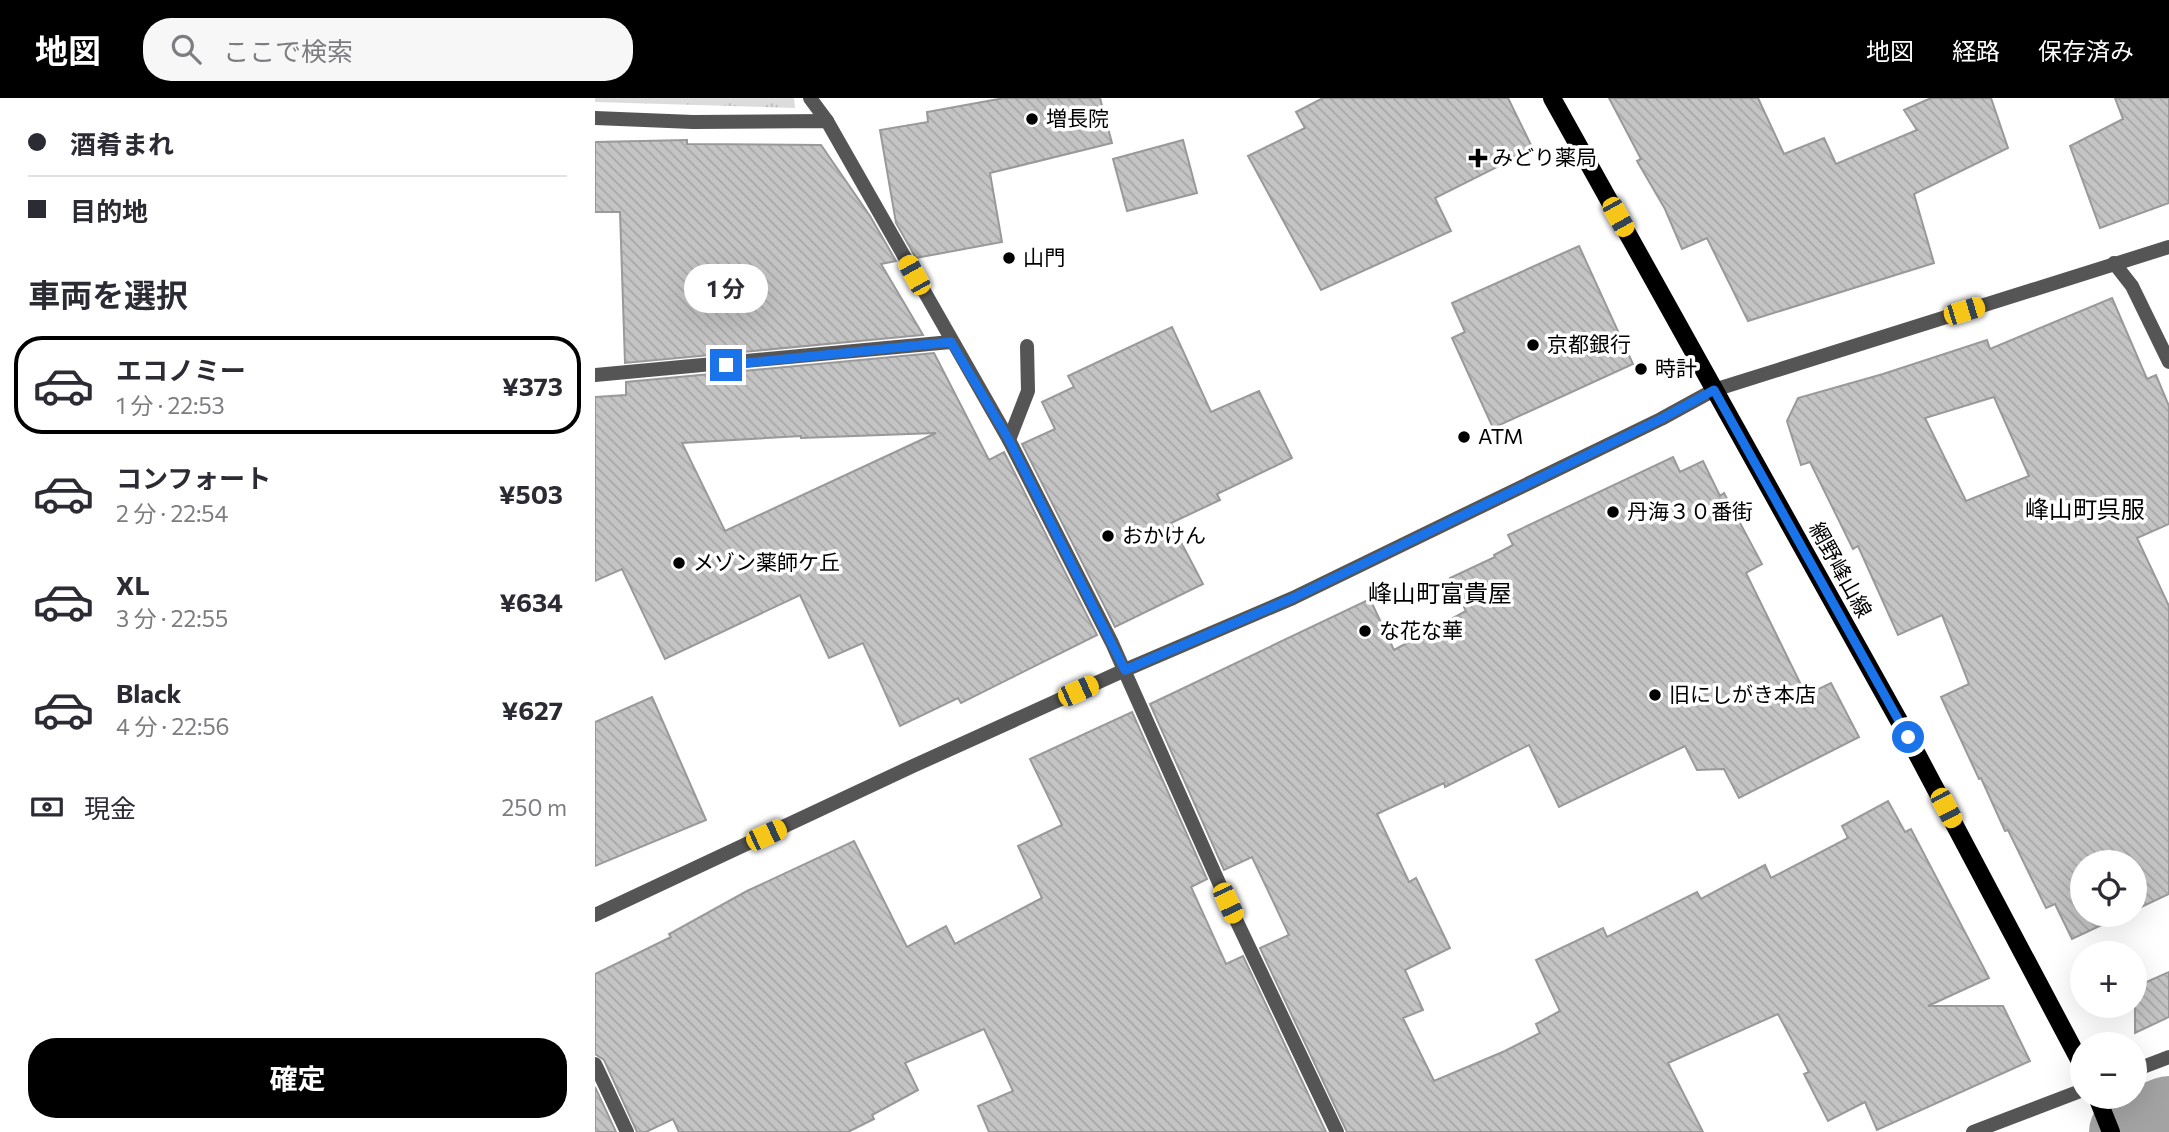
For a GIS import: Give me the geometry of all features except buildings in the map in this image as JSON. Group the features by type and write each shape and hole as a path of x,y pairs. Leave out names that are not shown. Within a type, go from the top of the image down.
{"main road":[{"name":"網野峰山線","path":"1552,98 1908,737 2070,1042"},
{"path":"2102,1109 2111,1132"}],"street":[{"path":"810,98 827,121 1009,440 1125,670 1228,903 1337,1132"},
{"path":"595,118 827,121"},
{"path":"595,915 913,766 1293,598 1661,419 1714,390 2169,247"},
{"path":"2114,263 2131,286 2169,362"},
{"path":"595,375 951,342"},
{"path":"1009,440 1028,391 1027,346"},
{"path":"2147,1065 2169,1057"},
{"path":"595,1064 627,1132"},
{"path":"1973,1132 2070,1095"}],"green space":[{"path":"595,98 794,98 795,108 595,102"}],"waterway":[{"path":"2129,1132 2169,1116"}],"place":[{"name":"増長院","path":"1032,119"},
{"name":"みどり薬局","path":"1478,158"},
{"name":"山門","path":"1009,258"},
{"name":"京都銀行","path":"1533,345"},
{"name":"時計","path":"1641,369"},
{"name":"ATM","path":"1464,437"},
{"name":"丹海３０番街","path":"1613,512"},
{"name":"おかけん","path":"1108,536"},
{"name":"メゾン薬師ケ丘","path":"679,563"},
{"name":"な花な華","path":"1365,631"},
{"name":"旧にしがき本店","path":"1655,695"}],"district":[{"name":"峰山町呉服","path":"2085,510"},
{"name":"峰山町富貴屋","path":"1440,594"}],"route":[{"path":"726,365 951,342 1009,440 1125,670 1293,598 1661,419 1714,390 1908,737"}]}
